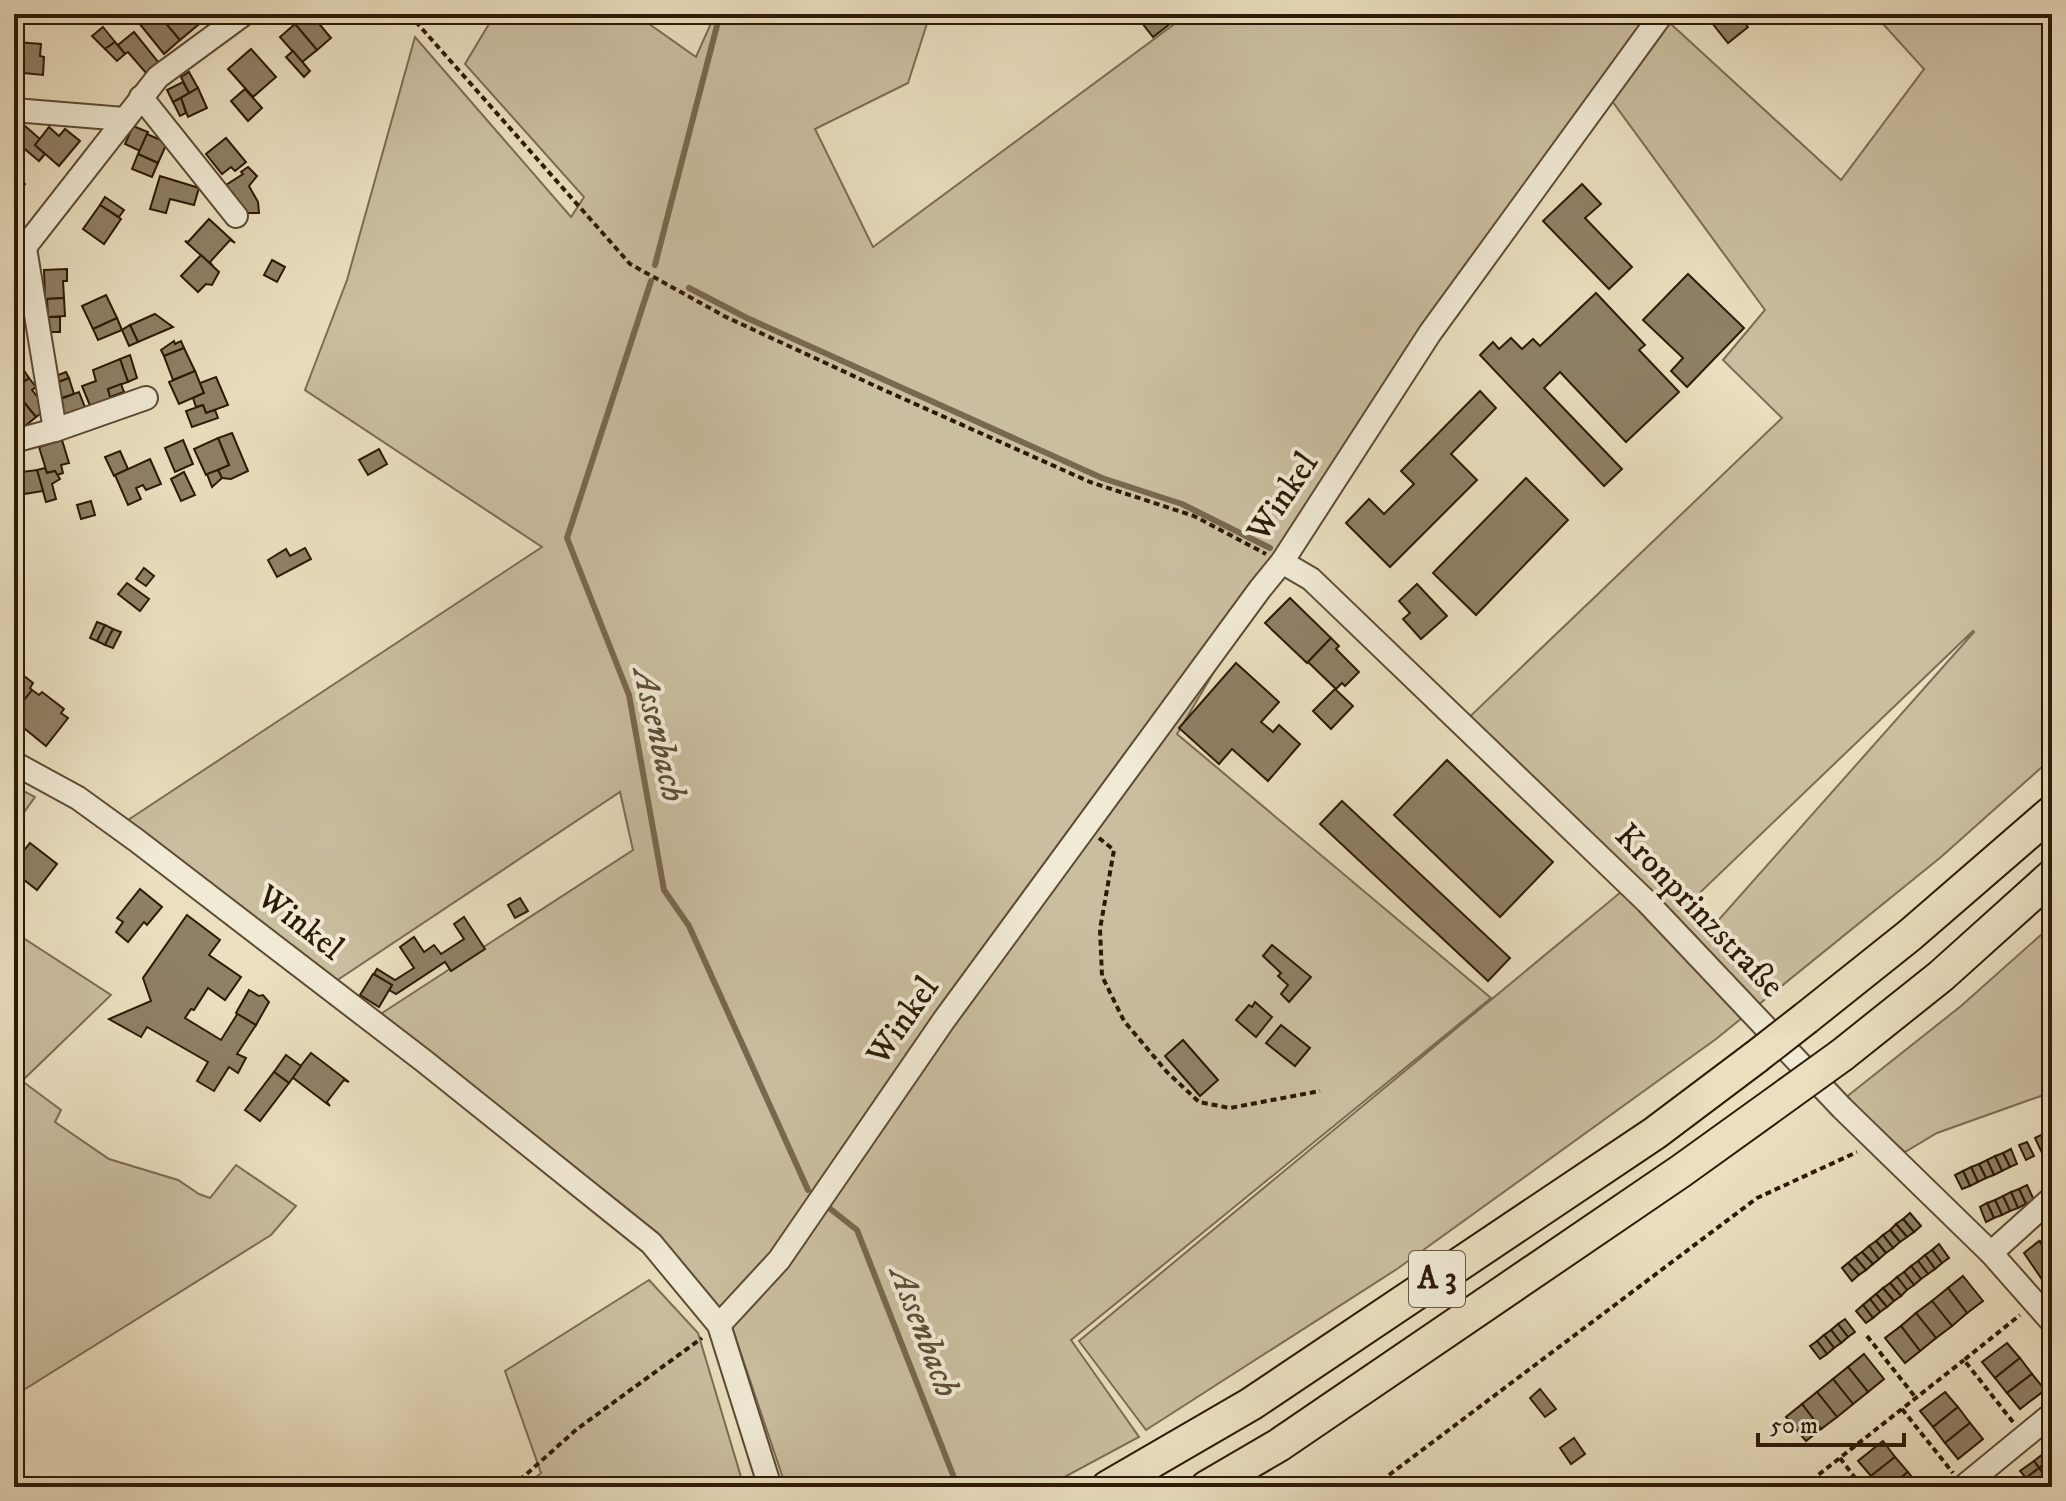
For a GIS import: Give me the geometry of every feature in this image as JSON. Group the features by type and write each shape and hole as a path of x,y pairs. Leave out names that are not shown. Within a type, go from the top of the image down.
{"highway":[{"name":"A 3","path":"1108,1487 1251,1404 1655,1133 1910,935 2052,812"},
{"name":"A 3","path":"1207,1487 1279,1445 1681,1171 1842,1055 1941,976 2052,876"}],"street":[{"path":"55,430 20,255 158,77 244,14"},
{"name":"Winkel","path":"14,763 78,798 136,840 424,1061 651,1243 719,1325 779,1260 944,1020 1282,562 1430,333 1662,14"},
{"path":"141,97 236,216"},
{"path":"17,104 124,119"},
{"path":"14,441 146,398"},
{"name":"Kronprinzstraße","path":"1282,562 1311,579 1647,902 1842,1108 1991,1253 2052,1322"},
{"path":"1991,1253 2052,1198"},
{"path":"719,1325 770,1487"},
{"path":"1963,1487 2052,1414"}],"path":[{"path":"409,14 630,264 726,317 884,390 1090,482 1194,516 1282,562"},
{"path":"1087,828 1114,850 1100,929 1102,976 1124,1021 1167,1072 1199,1102 1230,1108 1320,1091"},
{"path":"1373,1487 1757,1198 1877,1141"},
{"path":"1803,1487 2033,1302"},
{"path":"512,1487 577,1429 719,1325"},
{"path":"1867,1336 1916,1398"},
{"path":"1964,1360 2024,1437"},
{"path":"1902,1409 1963,1487"},
{"path":"1840,1458 1862,1487"}],"shaded area":[{"path":"495,14 635,14 696,57 715,14 930,14 908,83 815,129 873,247 1188,14 1660,14 1841,180 1924,69 1874,14 2052,14 2052,758 1941,857 1716,1039 1397,1269 1146,1430 1079,1341 1621,892 1461,725 1782,418 1723,360 1765,310 1612,101 1292,541 1177,734 1491,998 1071,1340 1139,1437 1046,1487 786,1487 729,1318 662,1240 379,1015 633,850 620,792 336,981 128,820 542,547 305,390 347,280 415,37 571,217 584,197 465,64","holes":["1974,632 1708,932 1687,905"]},
{"path":"14,786 35,797 14,826"},
{"path":"2052,925 2052,1092 1937,1133 1905,1152 1845,1098 1961,1006"},
{"path":"14,932 111,995 22,1081 61,1110 55,1122 109,1159 178,1180 210,1198 236,1165 296,1206 271,1235 14,1396"},
{"path":"649,1280 698,1333 744,1487 524,1487 541,1473 505,1371"}],"building":[{"path":"149,14 158,14 180,40 164,54 139,23"},
{"path":"158,14 201,14 205,19 180,40"},
{"path":"311,14 331,38 317,50 295,24"},
{"path":"311,14 322,14 325,17 318,23"},
{"path":"1135,14 1183,14 1153,37"},
{"path":"1724,14 1737,14 1748,27 1728,43 1712,23"},
{"path":"1777,14 1796,14 1796,15 1785,24"},
{"path":"295,24 317,50 302,62 280,37"},
{"path":"103,27 115,42 105,49 92,36"},
{"path":"134,32 159,63 146,73 118,45"},
{"path":"16,42 41,44 43,75 14,72"},
{"path":"115,42 125,54 117,61 105,49"},
{"path":"251,49 276,77 253,97 228,69"},
{"path":"293,51 310,71 304,77 286,57"},
{"path":"189,72 198,88 189,93 181,77"},
{"path":"183,82 189,93 173,102 167,90"},
{"path":"198,88 207,108 188,117 181,98"},
{"path":"245,89 262,108 248,121 231,101"},
{"path":"181,98 186,113 180,116 173,102"},
{"path":"25,126 40,139 35,145 45,154 39,161 14,140"},
{"path":"133,126 148,132 140,151 125,144"},
{"path":"49,127 59,136 65,129 80,141 59,166 35,145"},
{"path":"147,134 167,143 158,163 138,154"},
{"path":"226,138 246,162 235,171 231,167 222,174 206,154"},
{"path":"138,154 158,163 152,177 132,169"},
{"path":"248,167 257,176 249,186 258,202 259,213 243,213 226,185"},
{"path":"14,174 25,184 14,197"},
{"path":"160,176 199,188 194,205 170,199 166,213 150,209"},
{"path":"1582,184 1601,204 1585,218 1632,267 1609,289 1543,221"},
{"path":"105,197 124,210 119,217 100,205"},
{"path":"100,205 121,219 104,244 83,229"},
{"path":"209,219 235,243 230,240 210,262 213,266 185,241 188,242"},
{"path":"201,255 219,272 212,285 206,284 198,292 181,276"},
{"path":"272,260 285,267 277,282 264,275"},
{"path":"67,269 67,281 63,281 64,298 45,299 44,270"},
{"path":"1688,274 1744,328 1687,387 1671,371 1683,358 1643,320"},
{"path":"1596,293 1645,345 1639,350 1679,392 1626,442 1560,372 1544,388 1622,469 1604,486 1480,355 1493,342 1499,349 1511,338 1522,349 1533,339 1540,346"},
{"path":"106,295 117,318 93,329 82,306"},
{"path":"64,298 65,316 48,317 47,299"},
{"path":"155,314 173,327 138,342 130,325"},
{"path":"45,317 60,317 60,332 46,332"},
{"path":"117,318 122,330 98,340 93,329"},
{"path":"130,325 138,342 129,346 122,330"},
{"path":"174,341 175,344 181,341 184,348 164,356 161,350"},
{"path":"184,348 195,371 173,380 164,356"},
{"path":"130,355 137,378 128,382 120,359"},
{"path":"120,359 128,382 108,389 112,400 91,408 82,386 96,381 93,370"},
{"path":"195,371 204,393 179,404 169,382"},
{"path":"25,372 29,378 17,388 14,380"},
{"path":"66,372 69,378 56,383 53,377"},
{"path":"216,377 228,405 206,413 203,405 196,407 193,398 204,393 200,383"},
{"path":"29,378 36,387 32,390 47,409 36,417 14,390"},
{"path":"69,378 74,394 61,398 56,383"},
{"path":"121,384 124,392 110,397 108,389"},
{"path":"14,390 36,417 25,426 14,412"},
{"path":"1480,391 1496,408 1451,454 1477,480 1390,567 1346,523 1369,499 1384,514 1414,484 1401,471"},
{"path":"79,392 86,410 65,418 58,400"},
{"path":"203,405 206,413 215,410 218,418 192,427 186,411"},
{"path":"19,419 25,426 17,433 14,423"},
{"path":"232,433 248,471 231,479 222,478 218,470 229,465 218,438"},
{"path":"218,438 229,465 206,475 194,449"},
{"path":"62,440 69,463 61,465 63,473 47,473 39,447"},
{"path":"183,440 193,464 175,472 165,448"},
{"path":"379,449 387,464 368,475 359,460"},
{"path":"120,451 128,469 114,476 105,457"},
{"path":"150,459 161,484 146,490 143,485 136,488 141,499 128,505 115,475"},
{"path":"45,468 47,473 55,471 60,479 52,484 56,499 46,502 37,470"},
{"path":"37,470 43,491 24,494 21,472"},
{"path":"218,470 222,478 212,487 207,474"},
{"path":"21,472 24,494 14,496 14,473"},
{"path":"184,472 195,495 181,501 171,479"},
{"path":"1526,478 1568,520 1476,615 1433,573"},
{"path":"91,501 95,515 81,519 77,505"},
{"path":"305,548 311,559 277,577 268,560 286,549 290,556"},
{"path":"144,568 154,576 146,586 136,579"},
{"path":"127,583 149,599 140,611 118,594"},
{"path":"1417,584 1447,616 1421,639 1403,619 1410,613 1399,601"},
{"path":"1290,598 1331,638 1307,663 1265,623"},
{"path":"97,622 105,625 97,641 90,638"},
{"path":"105,625 113,629 105,645 97,641"},
{"path":"113,629 121,632 113,648 105,645"},
{"path":"1331,638 1339,646 1336,649 1359,672 1345,686 1342,683 1336,689 1308,662"},
{"path":"1236,663 1279,702 1261,722 1273,732 1279,725 1300,744 1268,781 1232,749 1219,764 1179,728"},
{"path":"14,668 33,683 32,690 14,713"},
{"path":"1335,689 1353,706 1331,729 1313,711"},
{"path":"32,690 39,695 42,692 64,709 61,713 68,718 46,746 14,720 14,713"},
{"path":"1447,760 1553,862 1500,917 1394,815"},
{"path":"1342,801 1510,958 1488,981 1320,824"},
{"path":"30,843 57,864 37,890 14,872 14,863"},
{"path":"140,889 162,907 147,925 144,922 128,942 116,932 123,922 117,918"},
{"path":"520,898 528,911 515,918 508,905"},
{"path":"187,915 220,940 209,955 241,977 225,1000 208,988 185,1018 221,1040 238,1013 256,1025 237,1054 246,1058 238,1073 229,1067 214,1091 197,1081 208,1062 147,1027 141,1037 109,1019 151,1001 143,978"},
{"path":"464,917 485,949 451,971 445,962 396,994 389,990 392,985 374,974 377,969 395,980 414,968 400,947 414,937 424,952 434,945 441,954 464,939 454,924"},
{"path":"1272,945 1311,977 1289,1002 1281,994 1288,985 1278,976 1281,973 1263,956"},
{"path":"373,974 392,985 379,1007 360,995"},
{"path":"249,990 263,995 269,1002 256,1025 236,1013"},
{"path":"1255,1002 1272,1017 1256,1037 1236,1020"},
{"path":"1281,1025 1310,1048 1295,1066 1266,1043"},
{"path":"1183,1040 1218,1080 1200,1096 1165,1056"},
{"path":"311,1053 349,1082 344,1080 327,1102 330,1106 292,1077"},
{"path":"286,1055 301,1066 289,1083 274,1072"},
{"path":"274,1072 289,1083 260,1121 245,1110"},
{"path":"2051,1131 2052,1148 2050,1149 2043,1134"},
{"path":"2043,1134 2050,1149 2042,1153 2035,1138"},
{"path":"2027,1142 2034,1156 2026,1160 2019,1145"},
{"path":"2011,1149 2017,1164 2010,1167 2003,1153"},
{"path":"2003,1153 2010,1167 2002,1171 1995,1156"},
{"path":"1995,1156 2002,1171 1994,1175 1987,1160"},
{"path":"1987,1160 1994,1175 1986,1178 1979,1164"},
{"path":"1979,1164 1986,1178 1978,1182 1971,1167"},
{"path":"1971,1167 1978,1182 1970,1186 1963,1171"},
{"path":"1963,1171 1970,1186 1962,1189 1955,1175"},
{"path":"2027,1185 2034,1200 2026,1204 2019,1189"},
{"path":"2019,1189 2026,1204 2018,1208 2011,1192"},
{"path":"2011,1192 2018,1208 2010,1211 2003,1196"},
{"path":"2003,1196 2010,1211 2002,1215 1995,1200"},
{"path":"1995,1200 2002,1215 1994,1218 1987,1203"},
{"path":"1987,1203 1994,1218 1986,1222 1980,1207"},
{"path":"1910,1213 1921,1226 1914,1232 1903,1219"},
{"path":"1903,1219 1914,1232 1907,1237 1896,1224"},
{"path":"1896,1224 1907,1237 1900,1242 1890,1230"},
{"path":"1890,1230 1900,1242 1893,1248 1883,1235"},
{"path":"2052,1231 2052,1259 2040,1242"},
{"path":"1883,1235 1893,1248 1886,1253 1876,1241"},
{"path":"1876,1241 1886,1253 1879,1259 1869,1246"},
{"path":"2039,1241 2052,1259 2052,1270 2041,1278 2024,1253"},
{"path":"1939,1244 1949,1258 1942,1263 1932,1250"},
{"path":"1869,1246 1879,1259 1873,1264 1862,1252"},
{"path":"1932,1250 1942,1263 1935,1269 1925,1255"},
{"path":"1862,1252 1873,1264 1866,1270 1855,1257"},
{"path":"1925,1255 1935,1269 1928,1274 1918,1261"},
{"path":"1855,1257 1866,1270 1859,1275 1848,1263"},
{"path":"1918,1261 1928,1274 1921,1279 1911,1266"},
{"path":"1848,1263 1859,1275 1852,1281 1842,1268"},
{"path":"1911,1266 1921,1279 1914,1285 1904,1272"},
{"path":"1904,1272 1914,1285 1907,1290 1897,1277"},
{"path":"1963,1276 1983,1301 1967,1313 1948,1288"},
{"path":"1897,1277 1907,1290 1901,1296 1890,1283"},
{"path":"1890,1283 1901,1296 1894,1301 1883,1288"},
{"path":"1883,1288 1894,1301 1887,1307 1876,1294"},
{"path":"1948,1288 1967,1313 1952,1326 1932,1301"},
{"path":"1876,1294 1887,1307 1880,1312 1870,1299"},
{"path":"1870,1299 1880,1312 1873,1318 1863,1305"},
{"path":"1932,1301 1952,1326 1936,1338 1916,1313"},
{"path":"1863,1305 1873,1318 1866,1323 1856,1311"},
{"path":"1916,1313 1936,1338 1920,1351 1901,1326"},
{"path":"1845,1319 1855,1332 1848,1337 1838,1324"},
{"path":"1838,1324 1848,1337 1841,1343 1831,1330"},
{"path":"1901,1326 1920,1351 1905,1363 1885,1338"},
{"path":"1831,1330 1841,1343 1834,1348 1824,1335"},
{"path":"1824,1335 1834,1348 1827,1354 1817,1341"},
{"path":"1817,1341 1827,1354 1820,1359 1810,1346"},
{"path":"2007,1343 2020,1358 1995,1378 1982,1362"},
{"path":"1864,1354 1884,1379 1868,1392 1848,1367"},
{"path":"2020,1358 2032,1374 2007,1393 1995,1378"},
{"path":"1848,1367 1868,1392 1853,1404 1833,1379"},
{"path":"2032,1374 2045,1390 2020,1409 2007,1393"},
{"path":"1833,1379 1853,1404 1837,1417 1817,1392"},
{"path":"1540,1389 1556,1409 1545,1417 1530,1398"},
{"path":"1817,1392 1837,1417 1821,1429 1802,1404"},
{"path":"1945,1392 1958,1407 1933,1427 1920,1411"},
{"path":"1802,1404 1821,1429 1806,1441 1786,1417"},
{"path":"1958,1407 1970,1423 1945,1443 1933,1427"},
{"path":"1970,1423 1983,1439 1958,1459 1945,1443"},
{"path":"1574,1438 1585,1454 1571,1464 1560,1448"},
{"path":"1883,1441 1895,1457 1871,1476 1858,1461"},
{"path":"2048,1450 2052,1458 2039,1468 2034,1461"},
{"path":"1895,1457 1908,1472 1889,1487 1879,1487 1871,1476"},
{"path":"2052,1458 2052,1469 2044,1475 2039,1468"},
{"path":"2034,1461 2039,1468 2026,1478 2020,1471"},
{"path":"2039,1468 2044,1475 2031,1485 2026,1478"},
{"path":"1908,1472 1920,1487 1889,1487"},
{"path":"2044,1475 2050,1482 2043,1487 2032,1487 2031,1485"},
{"path":"1838,1478 1845,1487 1827,1487"}],"waterway":[{"name":"Assenbach","path":"655,265 720,14"},
{"name":"Assenbach","path":"651,281 567,538 629,695 664,890 689,926 808,1190"},
{"path":"689,288 747,318 1102,478 1182,504 1270,548"},
{"name":"Assenbach","path":"828,1207 857,1230 956,1487"}]}
